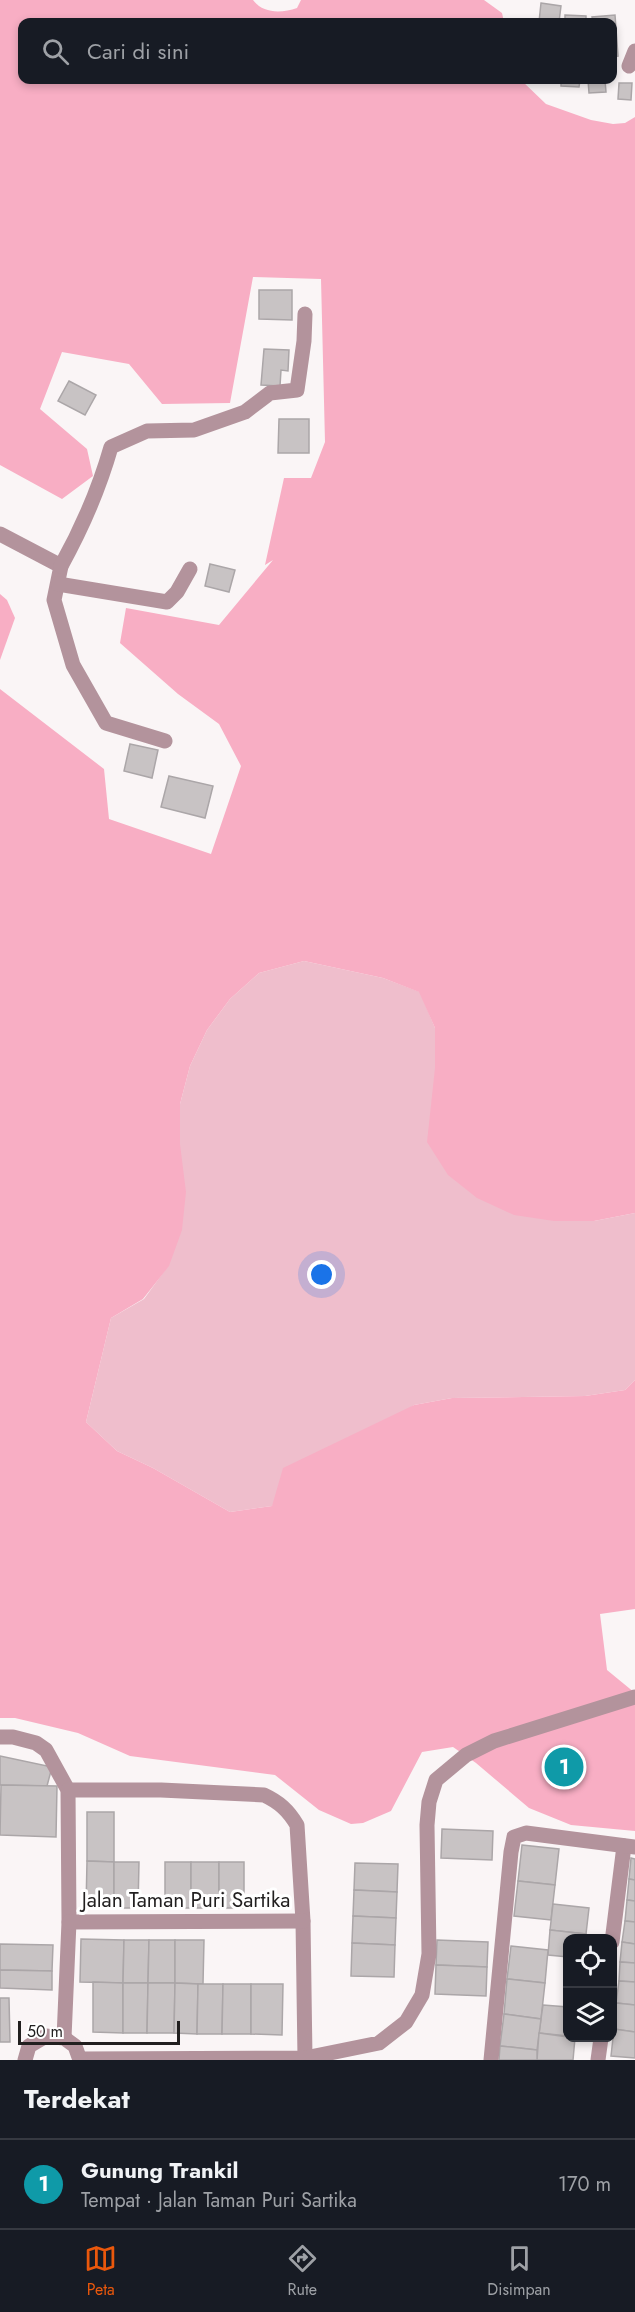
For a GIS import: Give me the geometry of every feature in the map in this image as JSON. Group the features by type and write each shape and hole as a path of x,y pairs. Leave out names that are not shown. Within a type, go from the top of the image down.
{"street":[{"path":"629,66 635,51"},
{"path":"165,741 106,723 73,665 54,600 61,566 80,532 101,481 111,447 147,431 194,430 245,412 270,393 297,390 304,341 305,314"},
{"path":"0,534 61,566"},
{"path":"58,584 167,602 177,592 190,569"},
{"path":"25,2060 29,2046 45,2036 64,2038 75,2046 80,2059 305,2058 379,2043 406,2022 422,1995 429,1954 427,1825 429,1802 436,1780 466,1755 494,1741 635,1698"},
{"path":"0,1737 13,1737 36,1743 46,1750 68,1790"},
{"name":"Jalan Taman Puri Sartika","path":"64,2038 69,1922 68,1790 161,1790 264,1795 278,1802 289,1812 297,1825 303,1921 305,2058"},
{"path":"491,2060 514,1837 526,1833 629,1846 613,1934"},
{"name":"Jalan Taman Puri Sartika","path":"69,1922 303,1921"},
{"path":"598,2060 600,2042"}],"shaded area":[{"path":"0,0 253,0 267,10 285,11 297,8 301,0 484,0 502,13 503,18 18,18 18,84 525,84 546,104 591,120 613,124 625,123 635,117 635,1213 594,1221 554,1221 514,1215 477,1198 448,1175 427,1142 435,1068 435,1028 419,992 383,978 304,961 259,973 230,999 207,1030 190,1066 180,1104 180,1144 186,1192 182,1230 169,1266 143,1299 111,1318 86,1422 117,1451 153,1468 230,1512 272,1506 283,1468 414,1405 452,1398 585,1396 625,1390 635,1380 635,1609 600,1614 607,1670 635,1693 635,1831 571,1825 529,1808 476,1763 453,1747 422,1752 391,1811 363,1823 351,1824 319,1810 275,1775 130,1756 78,1733 15,1718 0,1718 0,689 104,769 109,819 211,854 241,766 219,724 178,694 120,643 126,608 219,625 273,560 265,565 284,478 311,478 325,442 321,279 253,277 230,403 162,404 129,364 62,352 40,409 87,449 93,476 62,499 0,465"},
{"path":"0,594 7,600 15,618 0,660"},
{"path":"304,961 383,978 420,992 435,1028 435,1068 594,1221 635,1213 635,1380 625,1390 585,1396 452,1398 414,1405 272,1506 230,1512 153,1468 117,1451 86,1422 111,1318 144,1299 168,1266 180,1144 180,1104 190,1066 207,1030 230,999 259,973"}],"building":[{"path":"541,3 561,6 560,18 539,18"},
{"path":"565,15 586,16 586,18 565,18"},
{"path":"615,15 615,18 592,18"},
{"path":"619,83 632,83 631,100 618,99"},
{"path":"561,84 579,84 579,87 561,86"},
{"path":"588,84 605,84 606,92 589,93"},
{"path":"259,290 292,290 292,320 259,319"},
{"path":"264,349 289,350 288,371 281,370 280,386 261,385"},
{"path":"69,381 96,395 85,415 58,401"},
{"path":"279,419 309,419 309,453 278,453"},
{"path":"210,564 235,570 229,592 205,586"},
{"path":"130,744 158,750 152,778 124,771"},
{"path":"169,776 213,786 205,818 161,807"},
{"path":"0,1756 52,1767 47,1786 0,1785"},
{"path":"1,1785 57,1786 56,1837 0,1835"},
{"path":"87,1812 114,1812 114,1862 87,1861"},
{"path":"442,1829 493,1831 492,1860 441,1858"},
{"path":"522,1845 559,1849 555,1885 518,1881"},
{"path":"631,1858 635,1859 635,1880 629,1879"},
{"path":"87,1861 114,1862 114,1908 86,1908"},
{"path":"114,1862 139,1862 138,1908 114,1908"},
{"path":"165,1862 191,1862 191,1908 165,1908"},
{"path":"191,1862 219,1862 219,1908 191,1908"},
{"path":"219,1862 244,1862 244,1908 219,1908"},
{"path":"355,1863 398,1864 397,1892 354,1890"},
{"path":"629,1879 635,1880 635,1901 627,1900"},
{"path":"518,1881 555,1885 551,1920 514,1916"},
{"path":"354,1890 397,1892 396,1918 353,1916"},
{"path":"627,1900 635,1901 635,1922 625,1921"},
{"path":"553,1904 589,1908 586,1934 550,1930"},
{"path":"353,1916 396,1918 395,1945 352,1943"},
{"path":"625,1921 635,1922 635,1944 622,1942"},
{"path":"550,1930 586,1934 563,1934 563,1956 548,1955"},
{"path":"81,1939 124,1940 123,1983 80,1982"},
{"path":"124,1940 149,1940 148,1983 123,1983"},
{"path":"149,1940 175,1940 175,1983 148,1983"},
{"path":"175,1940 204,1940 203,1984 175,1983"},
{"path":"437,1940 488,1942 487,1967 436,1965"},
{"path":"622,1942 635,1944 635,1963 620,1962"},
{"path":"352,1943 395,1945 394,1977 351,1976"},
{"path":"0,1944 53,1945 52,1971 0,1970"},
{"path":"511,1946 548,1950 545,1983 507,1979"},
{"path":"620,1962 635,1963 635,1982 619,1981"},
{"path":"436,1965 487,1967 486,1996 435,1994"},
{"path":"0,1970 52,1971 52,1990 0,1988"},
{"path":"507,1979 545,1983 541,2019 504,2014"},
{"path":"619,1981 635,1982 635,2005 617,2003"},
{"path":"93,1982 123,1983 123,2033 93,2032"},
{"path":"123,1983 148,1983 147,2033 123,2033"},
{"path":"148,1983 175,1983 174,2033 147,2033"},
{"path":"175,1983 198,1984 197,2034 174,2033"},
{"path":"198,1984 223,1984 222,2034 197,2034"},
{"path":"223,1984 251,1984 251,2034 222,2034"},
{"path":"251,1984 283,1984 282,2035 251,2034"},
{"path":"0,1998 9,1998 10,2042 0,2042"},
{"path":"617,2003 635,2005 635,2032 617,2029"},
{"path":"543,2005 563,2007 563,2035 539,2033"},
{"path":"504,2014 541,2019 537,2050 500,2046"},
{"path":"617,2029 635,2032 635,2058 611,2056 613,2042 617,2042"},
{"path":"539,2033 563,2036 563,2042 575,2042 573,2060 537,2060"},
{"path":"500,2046 537,2050 537,2060 499,2060"}],"place":[{"name":"Gunung Trankil","path":"564,1767"}]}
